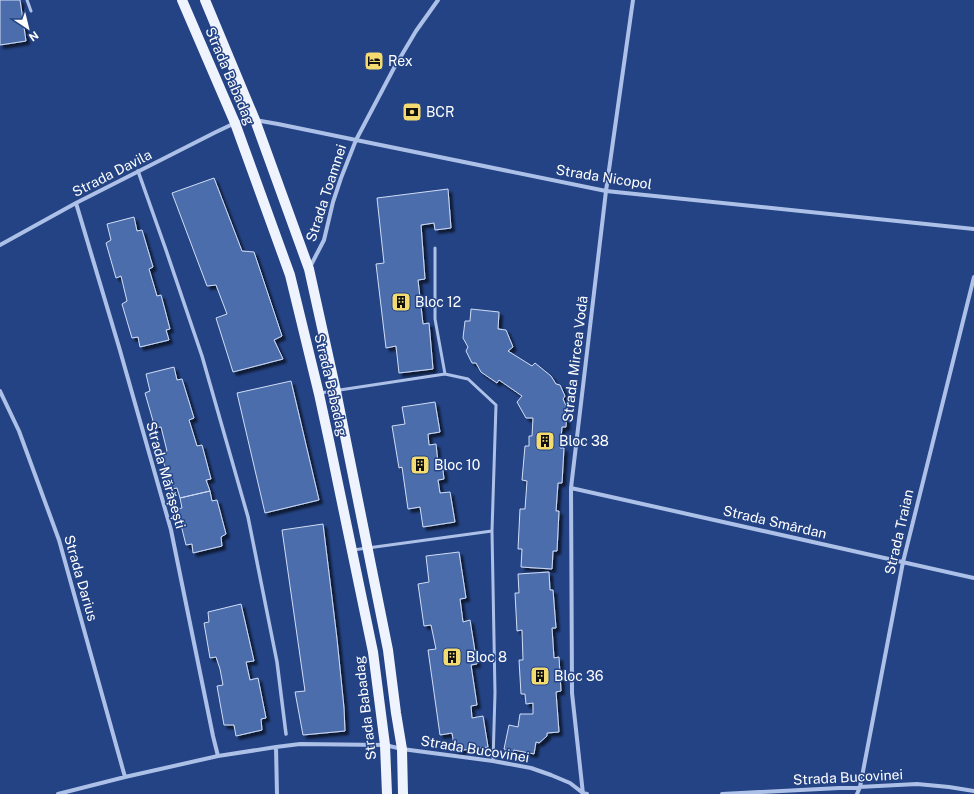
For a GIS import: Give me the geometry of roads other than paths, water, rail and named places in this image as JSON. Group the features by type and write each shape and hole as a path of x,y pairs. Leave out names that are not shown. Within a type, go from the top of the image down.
{"main road":[{"name":"Strada Babadag","path":"182,0 235,123 290,275 319,394 373,652 385,745 387,794"},
{"name":"Strada Babadag","path":"205,0 254,120 309,269 336,390 388,650 402,749 403,794"}],"street":[{"name":"Strada Toamnei","path":"309,269 324,240 333,202 356,140 416,31 438,0"},
{"name":"Strada Mircea Vodă","path":"584,794 572,693 571,488 606,191 633,0"},
{"name":"Strada Nicopol","path":"235,123 254,120 606,191 974,229"},
{"name":"Strada Davila","path":"0,245 76,203 235,123"},
{"path":"138,171 202,356 248,518 277,662 286,734"},
{"name":"Strada Mărășești","path":"76,203 171,530 218,756"},
{"name":"Strada Traian","path":"857,794 860,787 902,562 974,277"},
{"name":"Strada Darius","path":"0,391 19,431 59,540 125,777"},
{"name":"Strada Smârdan","path":"571,488 974,578"},
{"name":"Strada Bucovinei","path":"58,794 218,756 276,746 300,744 385,745 402,749 493,761 530,768 551,775 570,783 584,794"},
{"path":"276,746 277,794"},
{"name":"Strada Bucovinei","path":"722,794 917,784 974,791"}],"lane":[{"path":"27,0 31,11"},
{"path":"434,248 435,319 445,374"},
{"path":"319,394 336,390 445,374 468,379 496,405 492,531 495,693 493,761"},
{"path":"352,550 492,531"}],"place":[{"name":"Rex","path":"374,61"},
{"name":"BCR","path":"412,112"},
{"name":"Bloc 12","path":"401,302"},
{"name":"Bloc 38","path":"545,441"},
{"name":"Bloc 10","path":"420,465"},
{"name":"Bloc 8","path":"452,657"},
{"name":"Bloc 36","path":"540,676"}]}
